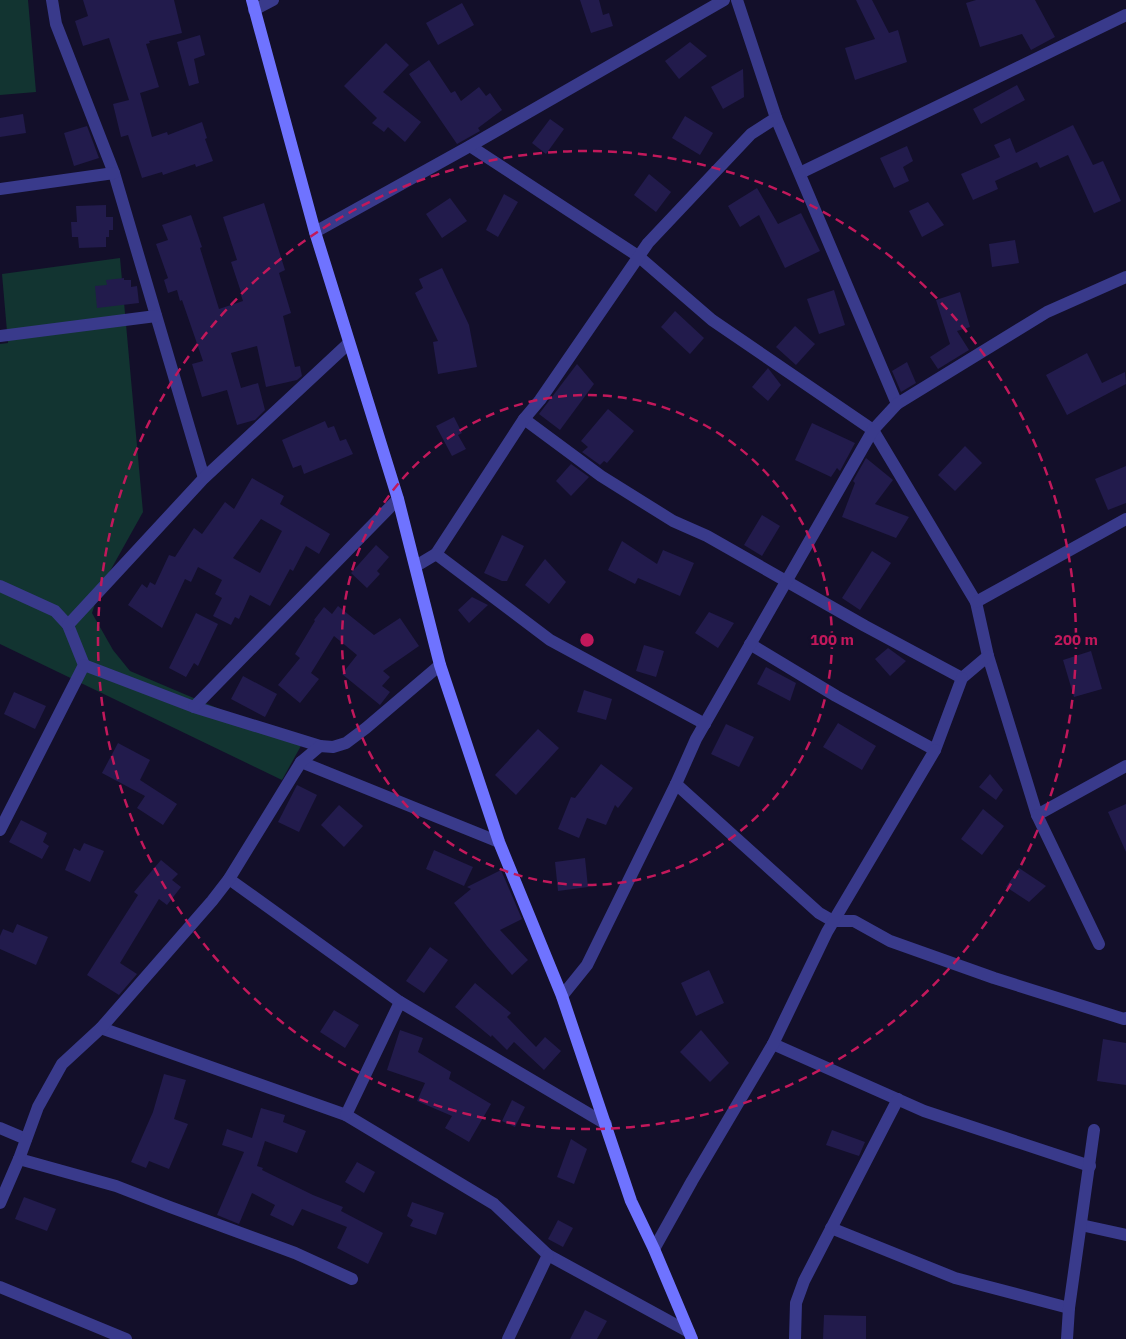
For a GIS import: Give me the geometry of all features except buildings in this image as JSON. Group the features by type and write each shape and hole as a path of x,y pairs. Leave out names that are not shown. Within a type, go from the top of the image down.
{"street":[{"path":"52,0 56,24 114,173 204,478"},
{"path":"273,0 253,5 315,232 398,499 440,666 499,842 562,996 631,1201 691,1335"},
{"path":"315,232 470,146 724,0"},
{"path":"737,0 776,118 897,404"},
{"path":"800,173 1126,15"},
{"path":"416,566 436,554 524,419 540,400 648,243 750,134 776,118"},
{"path":"470,146 639,256 712,320 873,430 976,602 988,656 1037,815 1099,944"},
{"path":"0,189 114,173"},
{"path":"562,996 587,965 705,724 873,430 897,404 1047,312 1126,277"},
{"path":"0,336 156,316"},
{"path":"68,625 204,478 349,343"},
{"path":"524,419 601,476 673,521 708,536 865,626 962,678"},
{"path":"194,707 398,499"},
{"path":"976,602 1126,518"},
{"path":"436,554 550,640 705,724"},
{"path":"0,586 54,611 68,625 84,665 194,707 320,746 333,747 346,743 440,666"},
{"path":"750,644 836,696 934,750"},
{"path":"654,1249 773,1044 833,922 934,750 962,678 988,656"},
{"path":"0,830 84,665"},
{"path":"0,1203 19,1159 38,1106 62,1064 101,1028 212,901 228,879 301,762 320,746"},
{"path":"301,762 499,842"},
{"path":"1037,815 1125,769"},
{"path":"676,784 805,901 833,922 854,921 890,941 994,978 1124,1019 1126,1018"},
{"path":"228,879 400,1002 606,1124"},
{"path":"346,1115 400,1002"},
{"path":"101,1028 346,1115 494,1204 548,1255 691,1335"},
{"path":"773,1044 924,1111 1090,1166"},
{"path":"795,1339 796,1303 804,1281 898,1099"},
{"path":"0,1128 26,1139"},
{"path":"1067,1339 1069,1308 1094,1130"},
{"path":"19,1159 116,1186 295,1253 352,1279"},
{"path":"1081,1224 1126,1234"},
{"path":"831,1228 955,1278 1069,1308"},
{"path":"508,1339 548,1255"},
{"path":"0,1287 126,1339"}],"green space":[{"path":"0,0 28,0 36,92 0,95"},
{"path":"120,258 143,512 100,589 92,613 113,650 130,671 302,744 282,780 0,644 0,344 8,343 2,274"}]}
